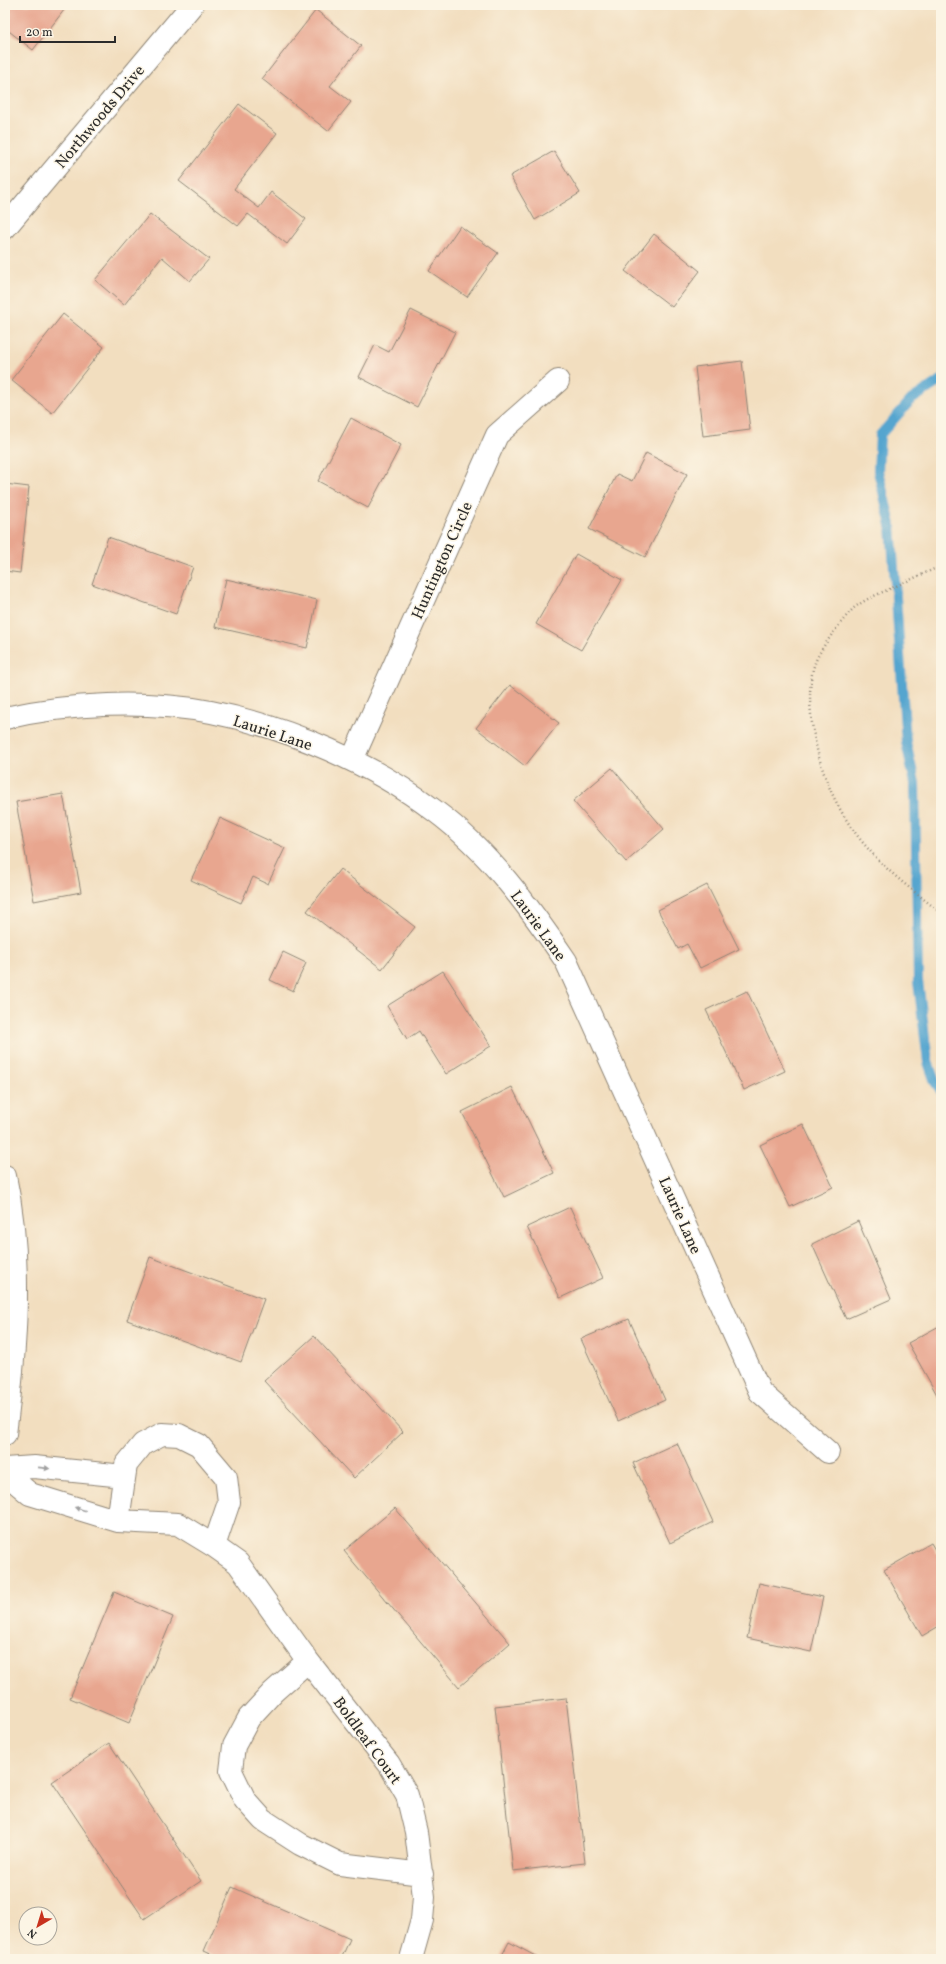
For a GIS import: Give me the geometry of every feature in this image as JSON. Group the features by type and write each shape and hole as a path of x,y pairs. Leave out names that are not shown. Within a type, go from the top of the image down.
{"street":[{"name":"Northwoods Drive","path":"5,228 192,5"},
{"name":"Huntington Circle","path":"352,760 497,435 558,381"},
{"name":"Laurie Lane","path":"5,718 25,713 77,707 122,705 211,712 265,727 352,760 399,787 436,811 481,852 530,908 566,961 760,1392 828,1452"},
{"path":"5,1176 12,1229 16,1279 12,1357 5,1434"},
{"path":"118,1521 126,1465 143,1444 162,1434 179,1435 199,1445 226,1477 229,1502 214,1546"},
{"path":"5,1469 34,1467 124,1476"},
{"name":"Boldleaf Court","path":"5,1473 30,1494 118,1521 178,1524 238,1563 308,1660 389,1764 407,1795 416,1832 424,1896 422,1920 412,1959"},
{"path":"308,1660 273,1692 249,1718 234,1746 231,1771 245,1800 263,1820 300,1844 340,1864 422,1874"}],"path":[{"path":"941,566 873,597 854,608 815,661 810,690 812,715 822,765 828,784 838,805 850,825 872,854 941,913"}],"building":[{"path":"7,5 68,5 33,50 5,28 5,8"},
{"path":"316,10 361,46 330,86 351,102 328,131 262,79"},
{"path":"239,104 277,133 234,189 259,208 271,192 306,219 287,244 248,214 238,226 179,181"},
{"path":"554,151 580,193 535,220 510,176"},
{"path":"150,214 209,259 190,281 162,257 124,305 95,280"},
{"path":"460,226 498,253 467,297 429,271"},
{"path":"654,234 700,271 672,307 625,271"},
{"path":"411,310 455,332 417,407 359,377 375,345 389,352"},
{"path":"63,314 104,347 52,413 11,380"},
{"path":"742,361 750,430 703,436 695,367"},
{"path":"351,418 401,445 368,508 318,481"},
{"path":"646,453 687,474 645,557 589,529 617,474 632,481"},
{"path":"5,484 29,487 20,573 5,571"},
{"path":"108,537 193,567 176,614 92,584"},
{"path":"576,554 622,580 581,650 536,624"},
{"path":"226,579 317,600 307,648 215,627"},
{"path":"510,685 559,723 525,766 476,728"},
{"path":"612,768 664,829 626,862 573,801"},
{"path":"63,794 81,892 34,901 16,802"},
{"path":"220,818 285,848 268,884 253,877 241,903 191,880"},
{"path":"340,869 415,927 382,969 307,911"},
{"path":"707,885 739,949 700,968 687,944 678,949 658,910"},
{"path":"283,952 306,963 293,991 270,980"},
{"path":"443,971 491,1046 446,1074 419,1031 407,1039 387,1006"},
{"path":"747,991 785,1071 744,1090 706,1010"},
{"path":"512,1087 554,1173 504,1197 462,1112"},
{"path":"803,1124 833,1187 790,1207 760,1145"},
{"path":"570,1207 603,1278 560,1298 527,1227"},
{"path":"858,1221 891,1299 846,1319 812,1244"},
{"path":"150,1257 264,1299 241,1362 127,1320"},
{"path":"629,1319 665,1400 618,1421 581,1339"},
{"path":"941,1325 941,1402 908,1343"},
{"path":"314,1336 403,1432 354,1478 264,1381"},
{"path":"677,1443 713,1522 670,1543 633,1463"},
{"path":"395,1508 510,1643 459,1687 344,1551"},
{"path":"931,1543 941,1560 941,1625 922,1636 884,1570"},
{"path":"759,1583 823,1597 811,1652 747,1638"},
{"path":"114,1592 173,1617 129,1723 70,1698"},
{"path":"566,1698 585,1863 513,1871 495,1706"},
{"path":"109,1743 201,1881 144,1919 52,1782"},
{"path":"232,1887 350,1939 341,1959 222,1959 204,1951"},
{"path":"509,1942 541,1959 500,1959"}],"waterway":[{"path":"941,380 911,400 880,435 878,471 891,525 906,742 915,783 918,981 928,1062 935,1082 941,1091"}]}
